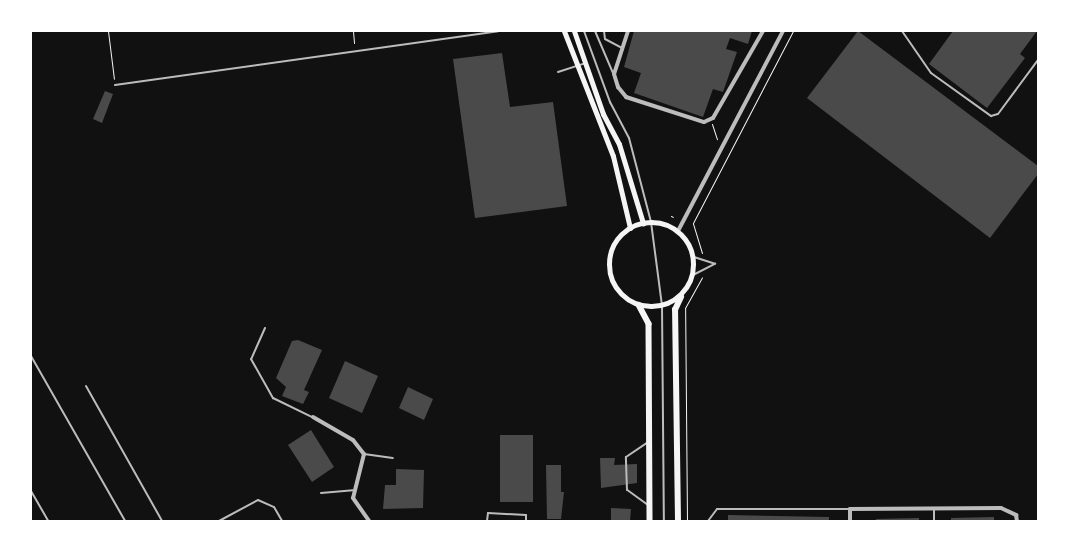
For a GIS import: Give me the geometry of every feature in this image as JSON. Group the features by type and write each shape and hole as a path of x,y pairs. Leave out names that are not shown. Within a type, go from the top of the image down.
{"main road":[{"path":"564,31 613,156 630,228"},
{"path":"574,31 585,63 619,144 643,223"},
{"path":"678,521 675,310 693,275 694,257 678,231 652,222 630,228 614,246 610,270 619,292 640,305 662,306 682,294"},
{"path":"640,305 649,324 650,521"}],"street":[{"path":"628,31 614,74 626,97 704,122 710,119 763,31"},
{"path":"678,231 783,31"},
{"path":"313,418 353,440 364,454 353,490 357,510 369,521"},
{"path":"850,521 850,509 1000,508 1016,515 1018,521"}],"lane":[{"path":"115,85 498,31"},
{"path":"584,31 610,102 629,138 652,222 662,306 664,521"},
{"path":"595,31 614,74"},
{"path":"604,31 610,44 622,48"},
{"path":"902,31 931,73 991,116 998,114 1038,60"},
{"path":"558,72 576,64 585,63"},
{"path":"693,275 715,264 703,258 694,257"},
{"path":"265,328 250,358 273,398 313,418"},
{"path":"31,356 125,521"},
{"path":"86,386 162,521"},
{"path":"650,440 626,457 627,490 651,507"},
{"path":"364,454 393,458"},
{"path":"321,493 353,490"},
{"path":"31,491 48,521"},
{"path":"219,521 258,500 274,507 282,521"},
{"path":"708,521 717,509 850,509"},
{"path":"934,509 934,521"},
{"path":"487,521 488,513 526,515 526,521"}],"path":[{"path":"108,31 115,85"},
{"path":"353,31 354,43"},
{"path":"703,258 692,227 793,31"},
{"path":"710,119 717,139"},
{"path":"687,521 685,308 699,288 704,268"}],"building":[{"path":"634,31 752,31 748,44 730,38 726,49 737,52 723,92 713,89 703,117 634,93 641,73 624,67"},
{"path":"858,31 1038,166 1038,174 990,238 807,98"},
{"path":"953,31 1037,31 1020,54 1025,58 987,108 929,64"},
{"path":"502,53 510,107 553,102 567,206 475,218 453,59"},
{"path":"105,91 113,94 102,123 93,119"},
{"path":"298,340 322,350 304,390 309,392 303,404 282,396 286,387 276,378 292,341"},
{"path":"345,361 378,376 362,413 329,398"},
{"path":"408,387 433,399 424,420 399,408"},
{"path":"311,430 334,467 312,482 288,445"},
{"path":"500,435 533,435 533,502 500,502"},
{"path":"600,458 615,458 614,465 637,464 637,483 601,488"},
{"path":"546,465 561,465 561,492 564,492 561,519 547,519"},
{"path":"396,469 424,470 423,508 383,509 385,485 396,485"},
{"path":"611,508 631,509 630,521 611,521"},
{"path":"728,515 829,517 829,521 728,521"},
{"path":"994,517 994,521 951,521 951,518"},
{"path":"919,518 919,521 876,521 876,519"}]}
